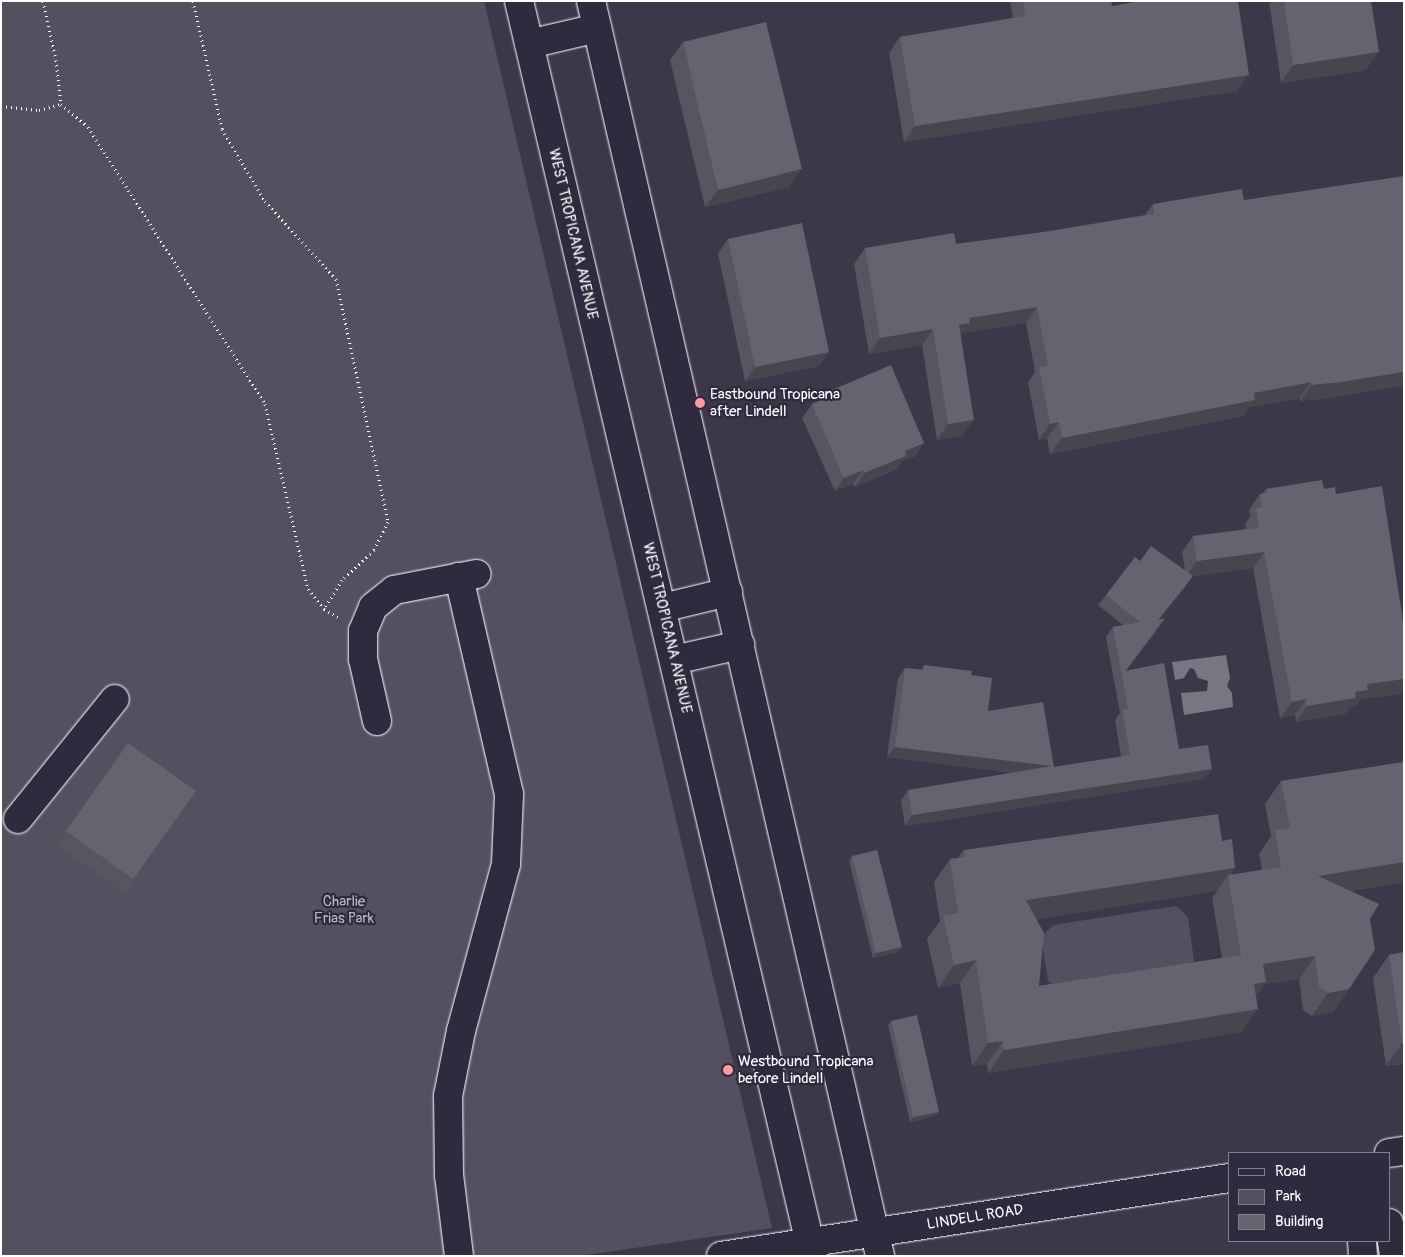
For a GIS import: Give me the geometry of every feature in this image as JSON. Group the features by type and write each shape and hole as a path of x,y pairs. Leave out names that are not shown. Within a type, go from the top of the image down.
{"main road":[{"name":"WEST TROPICANA AVENUE","path":"519,1 811,1249"},
{"path":"590,1 728,592 877,1244"},
{"path":"529,44 597,28"},
{"path":"376,721 363,659 363,631 373,607 394,590 468,576 509,794 506,864 460,1031 448,1096 449,1176 459,1256"},
{"path":"662,608 728,592"},
{"path":"674,660 740,644"},
{"path":"18,819 115,698"},
{"path":"1390,1154 1404,1151"},
{"name":"LINDELL ROAD","path":"721,1256 877,1244 1228,1178"},
{"path":"1390,1230 1394,1256"},
{"path":"1362,1242 1364,1256"}],"path":[{"path":"43,1 56,60 61,104 88,127 265,404 306,580 324,610 363,631"},
{"path":"193,1 222,129 265,201 336,279 388,522 374,550 342,580 324,610"},
{"path":"1,106 39,110 61,104"}],"green space":[{"name":"Charlie Frias Park","path":"1,1 484,1 772,1228 579,1256 1,1256"},
{"path":"1176,906 1188,917 1194,961 1186,972 1063,992 1048,981 1041,937 1053,925"}],"shaded area":[{"path":"1226,655 1230,678 1227,686 1232,693 1233,707 1184,715 1181,693 1207,691 1208,681 1198,678 1194,669 1190,668 1184,678 1175,680 1172,662"}],"building":[{"path":"1023,1 1111,1 1112,6 1140,1 1238,1 1249,75 915,126 900,37 1025,16"},
{"path":"1284,1 1371,1 1379,52 1293,65"},
{"path":"766,22 802,169 718,190 683,42"},
{"path":"1404,176 1404,372 1341,382 1311,385 1311,382 1254,393 1255,400 1062,438 1059,422 1050,424 1039,367 1048,366 1037,307 969,318 970,323 959,325 974,420 948,424 933,329 880,338 865,248 954,233 956,244 1044,232 1154,214 1153,204 1242,189 1244,200"},
{"path":"802,223 829,352 755,367 728,239"},
{"path":"891,365 924,443 905,451 906,456 864,473 863,470 844,478 812,404 829,397 827,392"},
{"path":"1322,480 1324,489 1335,487 1336,494 1382,486 1404,627 1404,679 1367,684 1368,690 1355,692 1356,698 1307,706 1306,699 1292,702 1264,552 1197,561 1193,536 1259,528 1256,508 1262,507 1260,494 1267,493 1266,489"},
{"path":"1151,546 1193,576 1158,620 1165,618 1125,671 1164,663 1179,749 1208,745 1212,769 912,815 908,790 1052,766 895,747 905,668 924,670 924,665 972,671 971,675 992,678 988,711 1043,702 1054,767 1130,755 1122,709 1128,709 1113,627 1140,622 1106,595 1135,557 1140,561"},
{"path":"128,743 196,791 133,879 66,831"},
{"path":"1404,762 1404,862 1318,876 1379,904 1370,919 1375,950 1349,989 1328,993 1319,987 1315,956 1263,964 1266,982 1254,984 1258,1009 1004,1050 1003,1041 988,1043 976,960 954,965 943,916 958,913 950,859 965,857 964,850 1218,814 1222,841 1232,839 1235,868 1026,900 1044,933 1039,986 1241,955 1228,875 1281,867 1275,830 1290,828 1281,781"},
{"path":"877,850 902,947 876,953 852,856"},
{"path":"1404,952 1404,1043 1402,1043 1389,955"},
{"path":"917,1015 939,1112 913,1117 891,1021"}],"place":[{"name":"Eastbound Tropicana after Lindell","path":"700,403"},
{"name":"Westbound Tropicana before Lindell","path":"728,1070"}]}
